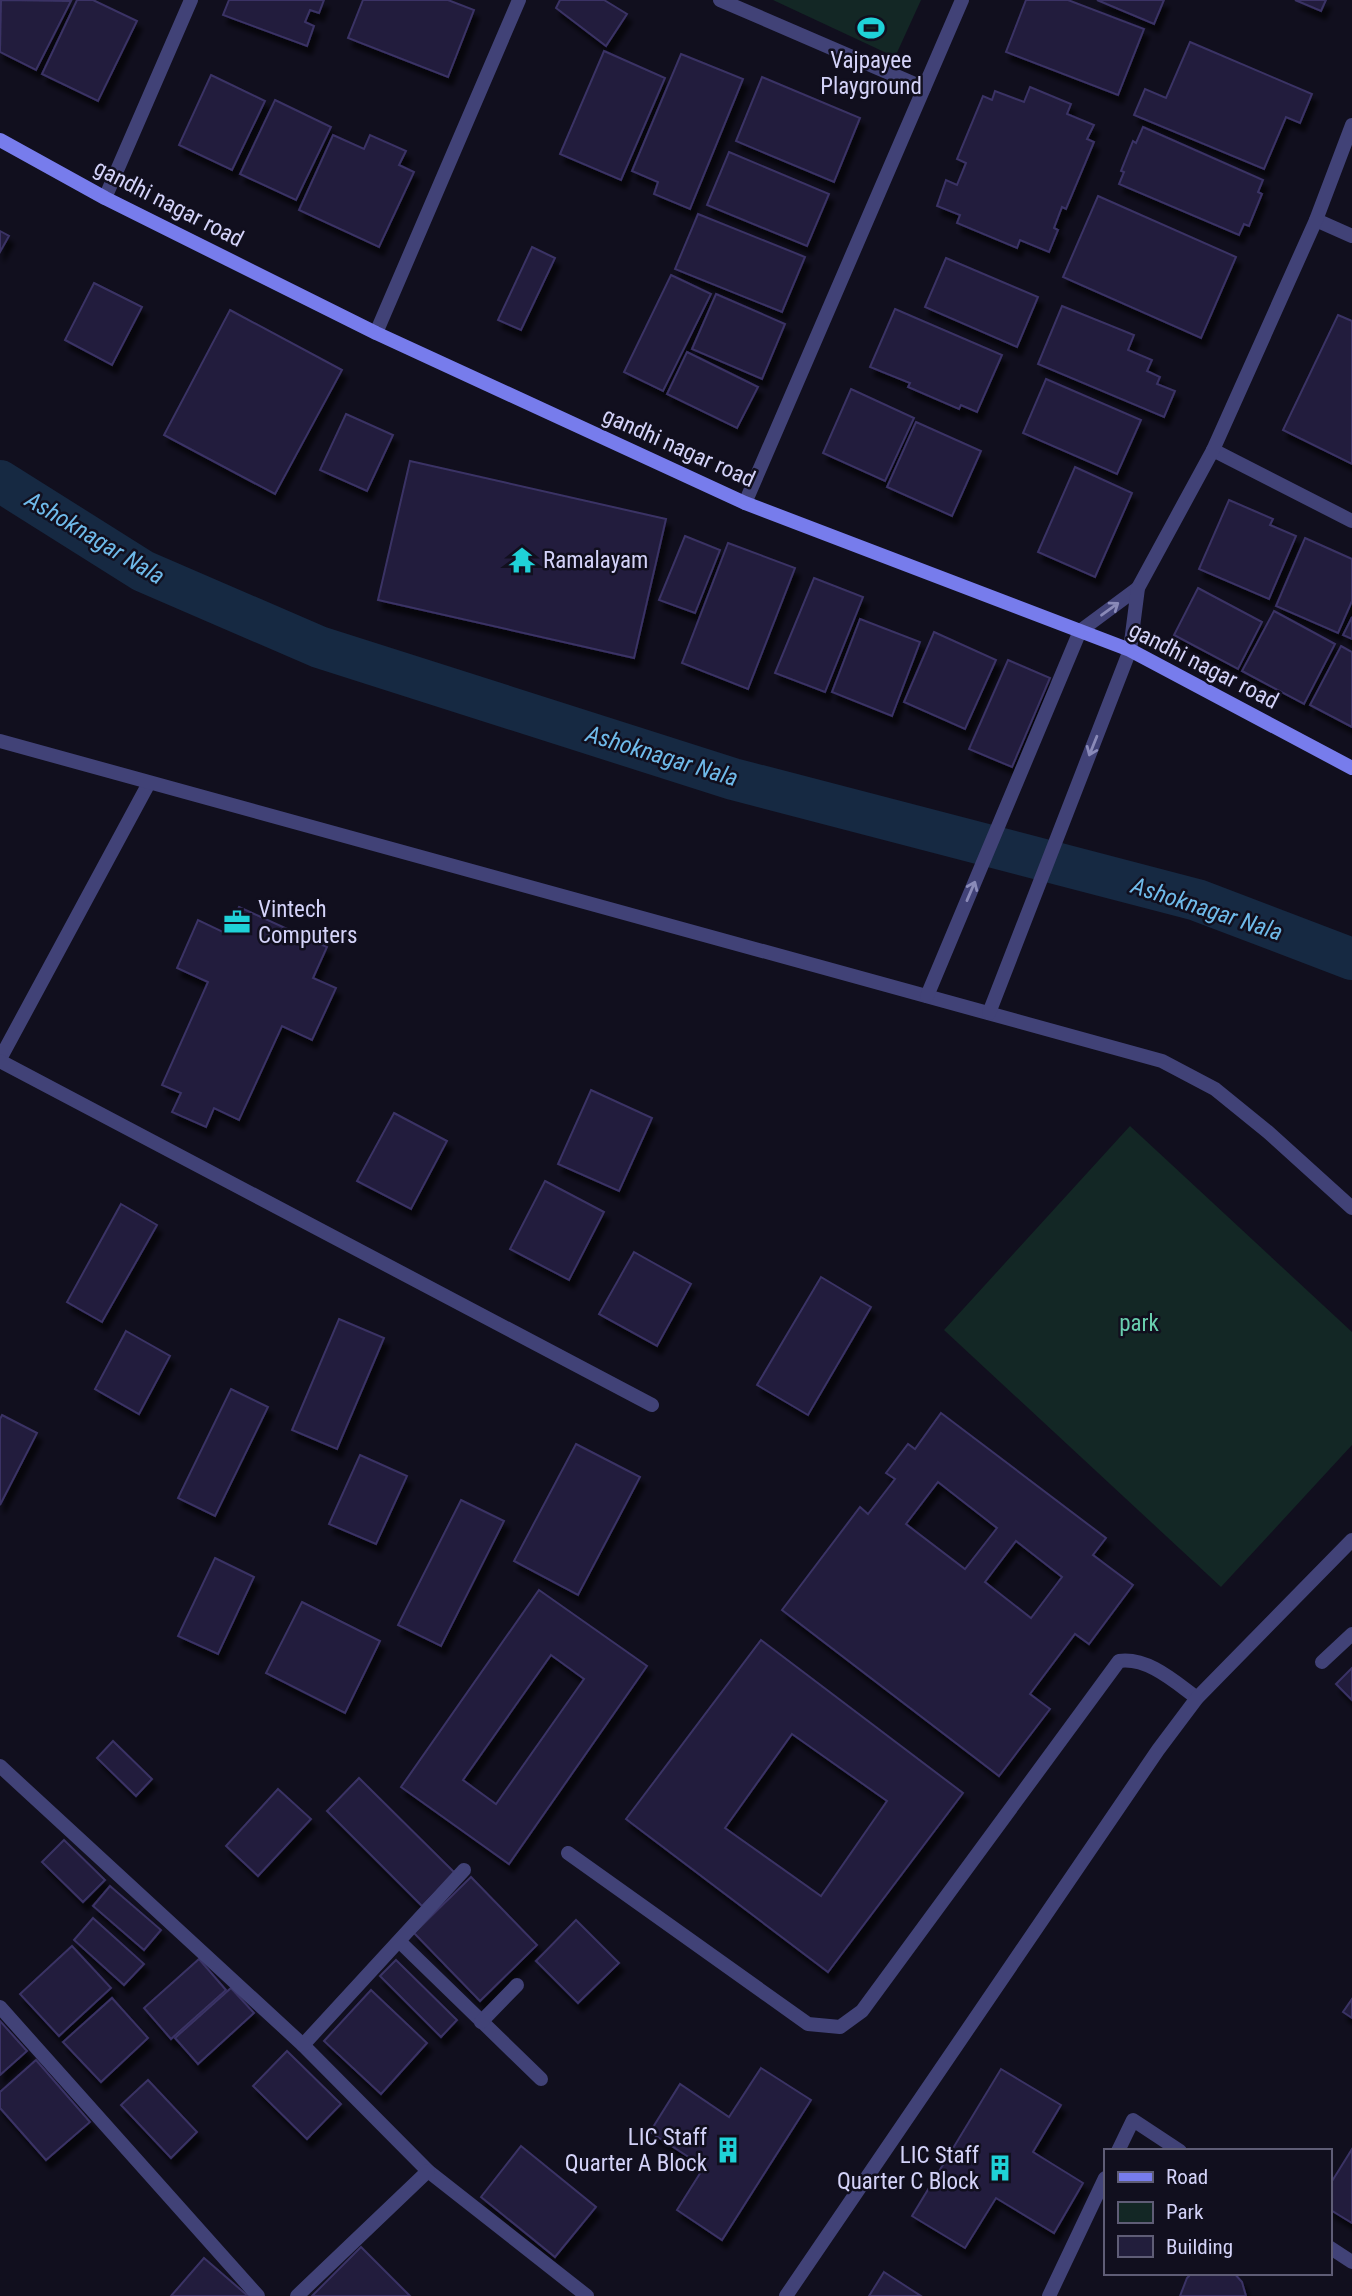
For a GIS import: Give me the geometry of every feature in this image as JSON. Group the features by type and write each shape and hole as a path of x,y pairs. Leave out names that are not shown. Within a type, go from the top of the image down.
{"main road":[{"name":"gandhi nagar road","path":"0,140 105,198 376,333 745,503 1130,650 1352,768"}],"street":[{"path":"105,198 191,0"},
{"path":"376,333 519,0"},
{"path":"720,0 924,88"},
{"path":"745,503 962,0"},
{"path":"989,1013 1119,682 1130,650 1138,588 1213,450 1315,220 1352,125"},
{"path":"1315,220 1352,236"},
{"path":"1213,450 1352,521"},
{"path":"927,996 1080,631 1138,588"},
{"path":"0,741 1162,1060 1216,1090 1268,1132 1352,1208"},
{"path":"149,783 0,1060 652,1405"},
{"path":"786,2296 1158,1750 1197,1698 1352,1540"},
{"path":"1322,1662 1352,1635"},
{"path":"568,1853 808,2024 840,2027 862,2011 1118,1661 1132,1659 1167,1676 1197,1698"},
{"path":"0,1766 303,2045 428,2171 587,2296"},
{"path":"303,2045 464,1870"},
{"path":"400,1942 541,2079"},
{"path":"481,2022 517,1985"},
{"path":"0,2007 258,2296"},
{"path":"1119,2149 1133,2120 1177,2149"},
{"path":"297,2296 428,2171"},
{"path":"1049,2296 1104,2180"},
{"path":"1331,2249 1352,2262"}],"green space":[{"name":"Vajpayee Playground","path":"773,0 921,0 895,57"},
{"name":"park","path":"1130,1126 1352,1332 1352,1445 1221,1587 944,1330"}],"building":[{"path":"1,0 71,1 36,70 0,52"},
{"path":"77,0 93,0 137,21 98,101 42,74"},
{"path":"229,0 324,0 319,13 310,10 305,22 314,26 307,46 223,15"},
{"path":"363,0 448,0 474,10 448,77 348,38"},
{"path":"560,0 604,0 627,14 606,46 556,8"},
{"path":"1026,0 1068,0 1144,29 1118,95 1006,52"},
{"path":"1097,0 1164,0 1154,24"},
{"path":"1295,0 1326,0 1321,11"},
{"path":"1190,42 1312,94 1300,123 1286,117 1264,169 1134,115 1145,89 1166,98"},
{"path":"604,51 665,78 621,180 560,154"},
{"path":"681,54 743,79 690,209 654,194 658,182 632,171"},
{"path":"211,75 265,101 232,170 179,145"},
{"path":"762,77 860,118 834,182 736,141"},
{"path":"1030,87 1071,104 1067,114 1094,125 1087,139 1094,142 1066,209 1062,207 1054,228 1058,230 1049,252 1020,240 1017,248 957,223 960,215 937,206 946,180 957,185 966,163 957,159 983,96 992,100 995,91 1024,102"},
{"path":"275,100 331,127 296,200 240,174"},
{"path":"1143,127 1263,180 1258,192 1262,194 1249,226 1244,224 1239,235 1119,184 1124,172 1121,171 1133,141 1136,143"},
{"path":"333,135 364,149 370,135 406,151 399,165 414,172 379,247 299,210"},
{"path":"729,152 829,194 807,246 707,205"},
{"path":"1098,196 1236,257 1201,338 1063,277"},
{"path":"698,214 805,257 782,312 675,269"},
{"path":"0,231 9,236 0,252"},
{"path":"532,247 555,258 521,330 498,320"},
{"path":"946,258 1038,297 1017,347 925,307"},
{"path":"671,275 711,294 663,391 624,372"},
{"path":"94,283 142,307 112,365 65,340"},
{"path":"716,294 785,324 762,379 692,349"},
{"path":"1062,306 1134,335 1128,350 1152,360 1147,371 1160,377 1157,384 1175,391 1164,417 1038,364"},
{"path":"895,309 1002,355 977,412 961,405 959,409 908,387 910,383 870,367"},
{"path":"230,310 342,370 275,494 164,435"},
{"path":"1338,315 1352,321 1352,464 1283,430"},
{"path":"687,352 758,387 737,428 667,394"},
{"path":"1046,379 1141,420 1117,474 1023,433"},
{"path":"851,389 914,418 885,481 823,453"},
{"path":"346,414 393,435 367,491 320,470"},
{"path":"916,422 981,451 952,516 887,487"},
{"name":"Ramalayam","path":"410,461 666,519 634,658 378,600"},
{"path":"1075,467 1132,493 1095,577 1038,552"},
{"path":"1229,500 1273,519 1270,525 1296,536 1269,599 1199,569"},
{"path":"685,536 720,550 695,613 659,600"},
{"path":"1305,538 1352,559 1352,601 1338,633 1276,606"},
{"path":"728,543 795,568 748,689 682,663"},
{"path":"814,578 863,597 825,692 775,673"},
{"path":"1198,588 1262,622 1238,669 1174,635"},
{"path":"1274,611 1335,644 1304,704 1242,671"},
{"path":"1352,617 1352,639 1343,635"},
{"path":"860,619 920,642 892,716 832,692"},
{"path":"934,632 996,660 965,729 904,702"},
{"path":"1341,646 1352,652 1352,727 1310,705"},
{"path":"1008,660 1050,678 1012,767 969,749"},
{"path":"239,907 327,947 313,978 336,988 312,1040 282,1026 239,1120 214,1108 206,1127 172,1112 181,1093 162,1085 208,982 177,968 198,920 227,934"},
{"path":"591,1090 652,1118 619,1191 558,1164"},
{"path":"394,1113 447,1141 411,1209 357,1181"},
{"path":"545,1181 604,1212 569,1280 510,1249"},
{"path":"121,1204 157,1225 102,1322 67,1302"},
{"path":"634,1252 691,1284 657,1346 599,1314"},
{"path":"821,1277 871,1307 808,1415 757,1385"},
{"path":"339,1319 384,1338 337,1449 292,1430"},
{"path":"126,1331 170,1356 139,1414 95,1389"},
{"path":"231,1389 268,1407 215,1516 178,1498"},
{"path":"941,1413 1106,1538 1093,1555 1133,1585 1089,1644 1075,1634 1030,1694 1050,1709 999,1776 782,1610 860,1507 868,1514 895,1479 886,1473 908,1444 915,1449","holes":["938,1482 997,1528 965,1569 906,1524","1016,1541 1062,1577 1031,1618 985,1582"]},
{"path":"2,1415 37,1433 0,1505 0,1419"},
{"path":"576,1444 640,1477 578,1595 514,1561"},
{"path":"360,1455 407,1476 376,1544 329,1524"},
{"path":"461,1500 504,1521 441,1646 398,1625"},
{"path":"215,1558 254,1577 218,1654 178,1636"},
{"path":"539,1590 647,1666 509,1864 401,1787","holes":["551,1655 584,1679 496,1804 463,1780"]},
{"path":"302,1602 380,1641 345,1713 266,1673"},
{"path":"761,1640 963,1793 828,1972 626,1819","holes":["792,1734 887,1801 821,1896 725,1828"]},
{"path":"1352,1668 1352,1700 1336,1684"},
{"path":"113,1741 152,1779 136,1796 97,1758"},
{"path":"359,1778 455,1873 422,1906 327,1811"},
{"path":"278,1789 311,1819 258,1876 226,1846"},
{"path":"64,1840 105,1880 83,1902 42,1862"},
{"path":"471,1877 537,1945 480,2001 414,1933"},
{"path":"110,1886 161,1930 144,1950 93,1906"},
{"path":"93,1918 144,1964 124,1985 74,1940"},
{"path":"576,1920 619,1963 578,2003 536,1961"},
{"path":"72,1946 111,1988 59,2036 20,1994"},
{"path":"199,1959 226,1990 171,2039 144,2008"},
{"path":"396,1960 457,2020 441,2037 380,1976"},
{"path":"231,1988 254,2013 198,2064 175,2038"},
{"path":"371,1990 427,2043 381,2094 324,2041"},
{"path":"112,1998 148,2038 101,2082 63,2042"},
{"path":"1352,1999 1352,2018 1343,2012"},
{"path":"0,2021 27,2051 0,2075"},
{"path":"287,2051 341,2104 307,2139 253,2086"},
{"path":"36,2060 90,2122 46,2160 0,2108 0,2092"},
{"name":"LIC Staff Quarter A Block","path":"761,2068 811,2100 722,2240 677,2210 704,2167 650,2132 680,2084 729,2117"},
{"name":"LIC Staff Quarter C Block","path":"1001,2069 1061,2105 1033,2152 1083,2183 1054,2233 996,2198 965,2248 912,2216"},
{"path":"148,2080 197,2132 171,2158 121,2105"},
{"path":"521,2146 596,2207 555,2257 481,2197"},
{"path":"1352,2149 1352,2223 1331,2210 1331,2183"},
{"path":"361,2247 410,2296 312,2296"},
{"path":"204,2258 248,2296 171,2296"},
{"path":"884,2272 921,2296 869,2296"},
{"path":"1190,2275 1236,2275 1242,2282 1246,2296 1180,2296"}],"waterway":[{"name":"Ashoknagar Nala","path":"0,481 143,571 319,647 733,779 1197,900 1352,959"}],"place":[{"name":"Vajpayee Playground","path":"871,28"},
{"name":"Ramalayam","path":"522,560"},
{"name":"Vintech Computers","path":"237,922"},
{"name":"LIC Staff Quarter A Block","path":"728,2150"},
{"name":"LIC Staff Quarter C Block","path":"1000,2168"}]}
